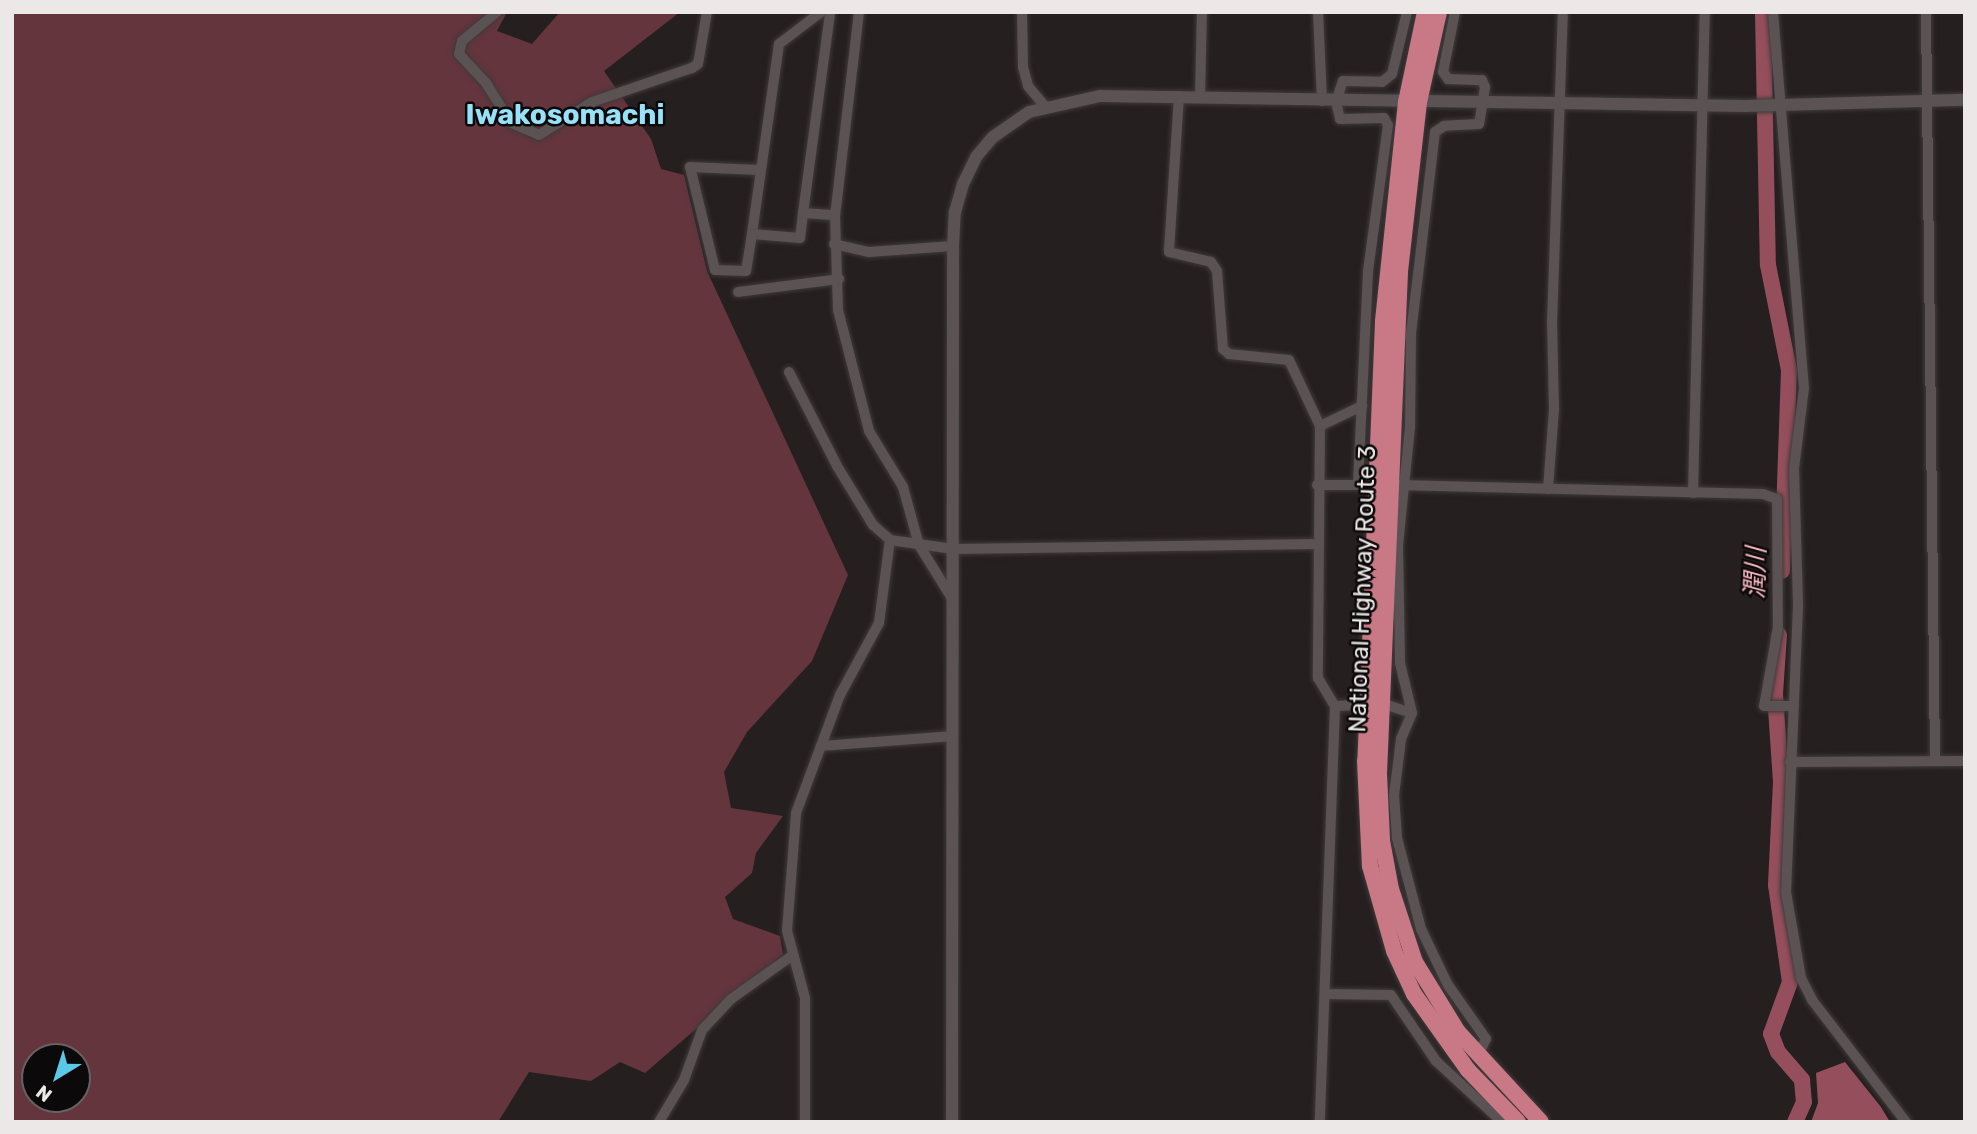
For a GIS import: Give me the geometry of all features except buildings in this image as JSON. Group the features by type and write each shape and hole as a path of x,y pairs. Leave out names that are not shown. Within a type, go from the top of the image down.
{"highway":[{"name":"National Highway Route 3","path":"1425,12 1383,322 1390,485 1376,704 1365,773 1370,866 1394,951 1414,994 1444,1041 1518,1122"},
{"name":"National Highway Route 3","path":"1412,102 1439,12"},
{"name":"National Highway Route 3","path":"1376,704 1382,841 1391,889 1415,962 1478,1055 1541,1122"}],"street":[{"path":"497,12 462,41 459,54 486,83 511,123 539,135 592,102 698,64 708,12"},
{"path":"759,170 690,167 715,270 746,271 779,44 821,12"},
{"path":"752,234 800,238 830,12"},
{"path":"859,12 835,215 838,310 869,431 904,487 919,545 953,600"},
{"path":"1022,12 1023,67 1028,86 1045,106"},
{"path":"1200,97 1202,12"},
{"path":"1318,12 1322,101"},
{"path":"1358,484 1368,271 1388,125 1384,118 1340,119 1336,102 1343,80 1382,82 1392,74 1407,12"},
{"path":"1455,12 1443,72 1448,79 1482,80 1483,105 1479,124 1444,126 1435,132 1411,334 1410,427 1390,485 1398,545 1400,663 1412,713 1396,761 1397,838 1429,951 1486,1039 1478,1055"},
{"path":"1548,489 1554,409 1552,323 1563,12"},
{"path":"1693,493 1705,12"},
{"path":"1773,12 1804,388 1794,468 1798,606 1791,706 1786,892 1801,978 1812,1000 1906,1122"},
{"path":"1926,12 1935,761"},
{"path":"952,1122 953,246 955,212 976,157 1009,123 1045,106 1100,96 1483,105 1745,106 1965,100"},
{"path":"1179,96 1169,252 1211,262 1217,271 1223,349 1229,354 1289,360 1320,426 1317,485 1318,678 1335,706 1320,1122"},
{"path":"803,212 835,215"},
{"path":"834,244 869,252 953,246"},
{"path":"738,292 839,279"},
{"path":"789,372 837,466 873,525 890,540 953,549 1319,544"},
{"path":"1320,426 1362,405"},
{"path":"1317,485 1693,493 1777,499 1778,626 1764,706 1791,706"},
{"path":"806,1122 805,998 790,957 787,931 796,813 840,695 878,623 890,540"},
{"path":"1335,706 1376,704 1412,713"},
{"path":"821,746 953,736"},
{"path":"1790,762 1965,761"},
{"path":"659,1122 684,1080 702,1030 732,999 790,957"},
{"path":"1326,994 1391,995 1436,1061 1502,1122"}],"shaded area":[{"path":"12,12 507,12 497,31 532,44 560,12 680,12 604,71 651,139 661,169 684,175 707,271 848,575 812,661 747,732 724,772 731,808 783,816 756,853 752,873 725,897 733,919 780,936 783,954 645,1073 620,1062 591,1081 529,1072 498,1122 12,1122"},
{"path":"1845,1062 1890,1122 1811,1122 1818,1103 1816,1073"}],"waterway":[{"name":"潤川","path":"1763,12 1768,265 1789,370 1782,571"},
{"name":"潤川","path":"1779,635 1775,694 1781,782 1776,885 1790,982 1771,1034 1778,1052 1802,1080 1804,1102 1795,1122"}],"district":[{"name":"Iwakosomachi","path":"565,115"}]}
